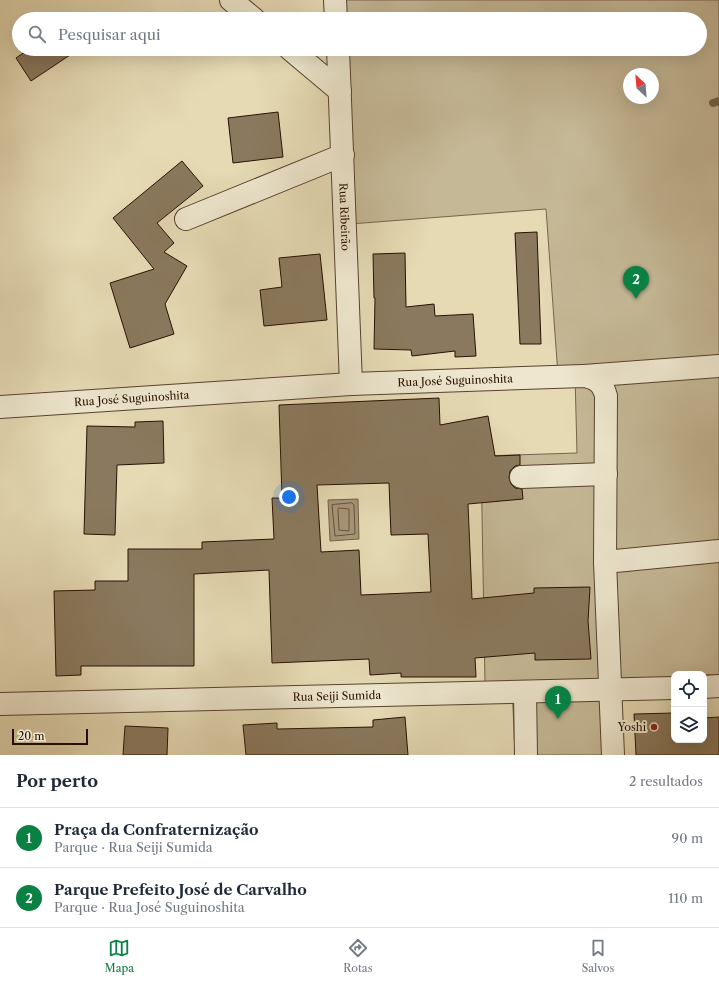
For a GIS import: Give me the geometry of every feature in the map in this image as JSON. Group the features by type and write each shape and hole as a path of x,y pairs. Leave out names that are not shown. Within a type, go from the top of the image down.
{"street":[{"path":"231,0 246,12"},
{"path":"335,0 336,12"},
{"path":"298,56 340,91"},
{"name":"Rua Ribeirão","path":"338,56 351,384"},
{"path":"186,219 343,155"},
{"path":"583,376 719,366"},
{"name":"Rua José Suguinoshita","path":"0,407 351,384 583,376 591,377 600,382 606,396 605,562 613,755"},
{"path":"521,477 606,474"},
{"path":"605,562 719,551"},
{"path":"707,687 719,686"},
{"name":"Rua Seiji Sumida","path":"0,704 610,691 671,688"},
{"path":"525,692 526,755"}],"shaded area":[{"path":"339,0 719,0 719,675 707,675 707,671 671,671 671,678 621,682 604,755 515,755 512,684 485,684 481,456 577,453 575,375 558,375 546,209 350,224 342,56 707,56 707,12 340,12"}],"water":[{"path":"358,499 359,539 330,541 328,500"}],"building":[{"path":"19,56 68,56 31,81 16,58"},
{"path":"278,112 283,157 233,163 228,118"},
{"path":"182,161 203,186 157,223 174,243 164,252 187,266 165,304 174,334 130,348 110,283 154,269 113,218"},
{"path":"537,232 541,344 520,344 515,233"},
{"path":"405,253 406,307 434,304 435,316 473,314 476,356 455,357 455,351 412,356 411,350 374,349 375,298 373,254"},
{"path":"320,254 327,320 264,326 260,290 282,287 279,258"},
{"path":"439,398 440,425 488,416 495,456 520,455 520,465 515,466 510,471 509,478 511,484 515,488 522,489 523,499 468,504 472,599 534,593 534,588 590,587 588,621 591,659 535,660 535,653 475,658 476,677 401,677 401,673 370,675 369,659 272,663 269,570 194,574 194,666 81,666 81,675 56,676 54,591 95,590 95,581 128,581 128,549 202,549 202,542 274,539 272,498 282,498 279,405","holes":["389,483 391,535 428,534 431,592 361,595 359,550 321,552 317,485"]},
{"path":"163,421 164,463 117,465 115,535 84,534 87,426 135,427 135,422"},
{"name":"Yoshi","path":"671,713 671,743 707,743 707,718 719,717 719,755 636,755 634,714"},
{"path":"405,717 408,755 246,755 243,725 277,723 277,729 373,727 373,720"},
{"path":"125,726 168,728 167,755 123,755"}],"waterway":[{"path":"713,103 719,101"}],"place":[{"name":"Parque Prefeito José de Carvalho","path":"636,299"},
{"name":"Praça da Confraternização","path":"558,719"},
{"name":"Yoshi","path":"654,727"}]}
